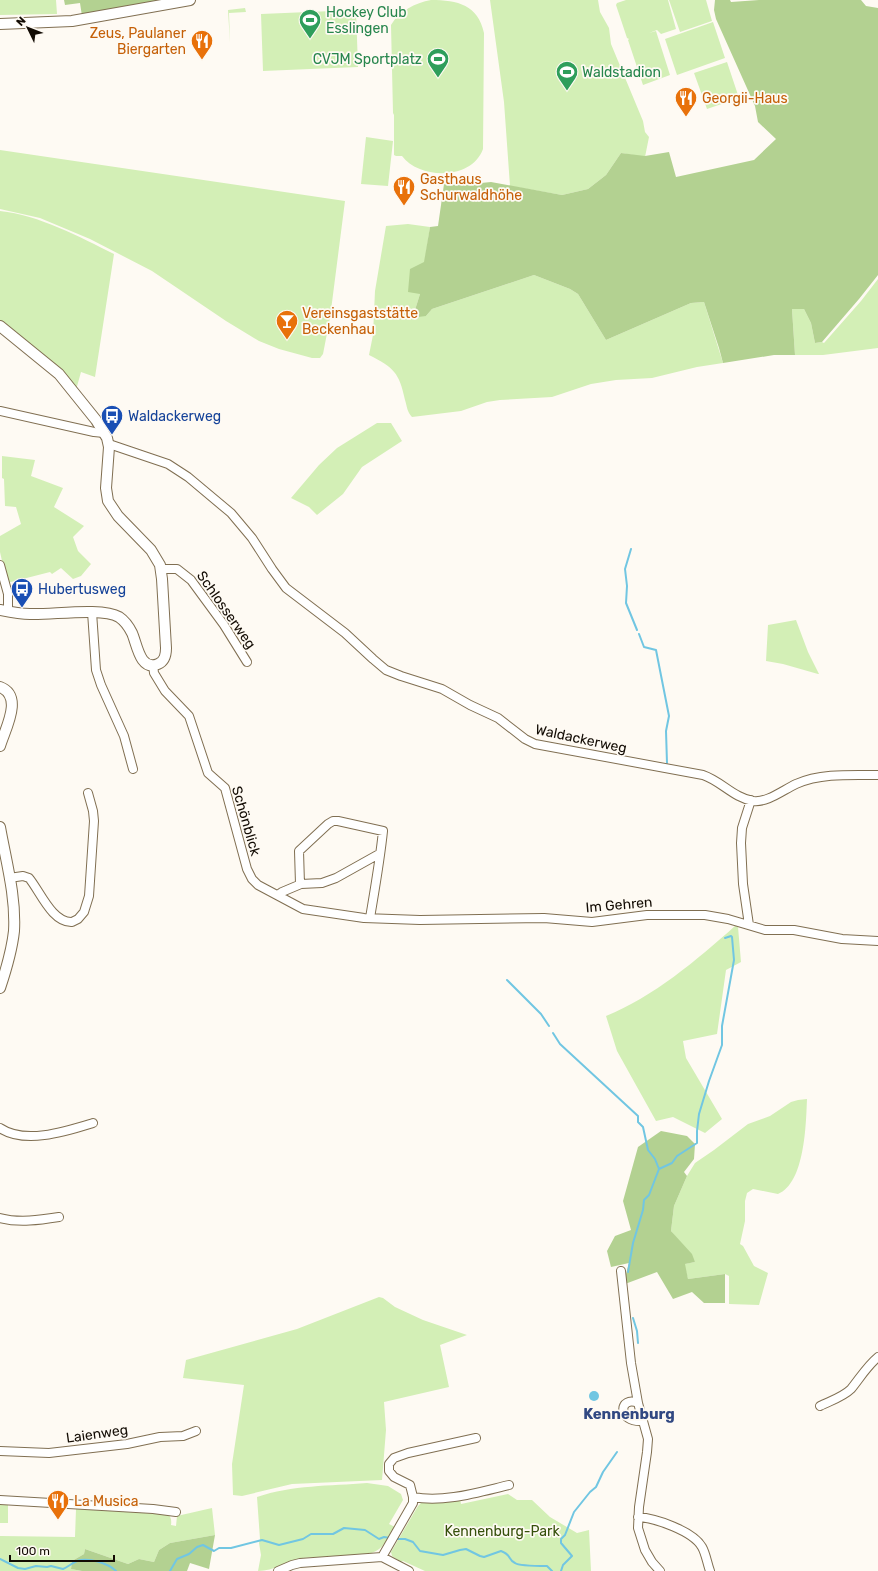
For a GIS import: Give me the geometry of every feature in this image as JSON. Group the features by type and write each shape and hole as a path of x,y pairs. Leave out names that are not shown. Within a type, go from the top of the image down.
{"street":[{"path":"0,24 72,21 190,0"},
{"path":"0,326 59,374 104,433 109,444 106,488 108,501 115,512 151,550 161,569 164,598 166,653 163,660 158,664 153,665 146,663 142,659 132,632 123,620 113,614 92,612 28,614 4,611 8,594 0,565"},
{"path":"0,411 88,431 104,433"},
{"name":"Waldackerweg","path":"109,444 168,464 188,477 231,513 252,538 286,588 345,633 386,670 442,689 470,705 498,718 531,743 613,760 704,775 736,794 751,800"},
{"name":"Schlosserweg","path":"161,569 177,569 188,577 224,625 247,662"},
{"path":"92,612 96,670 105,696 124,736 133,768"},
{"name":"Schönblick","path":"153,665 154,673 165,691 189,716 208,773 225,788 249,875 258,885 306,910 370,918 420,920 467,919"},
{"path":"0,687 8,692 13,704 0,746"},
{"path":"748,925 741,844 742,828 751,800 763,800 797,784 813,779 836,776 878,775"},
{"path":"9,878 23,876 28,878 50,908 64,920 72,922 80,918 85,910 89,896 94,826 94,814 88,793"},
{"path":"300,884 299,851 330,822 338,821 383,831 382,847 379,854 380,863 370,918"},
{"path":"0,827 14,908 13,933 0,988"},
{"path":"278,895 300,884 322,883 336,878 379,854"},
{"name":"Im Gehren","path":"467,919 544,918 592,922 647,915 699,915 721,917 765,930 794,930 842,939 878,941"},
{"path":"0,1128 13,1133 44,1135 93,1123"},
{"path":"0,1218 44,1220 59,1217"},
{"path":"621,1271 629,1346 638,1403 647,1435 648,1448 638,1517 638,1528 642,1543 650,1559 660,1571"},
{"path":"820,1406 840,1397 850,1389 867,1367 878,1357"},
{"path":"638,1403 632,1401 628,1402 624,1407 623,1414 633,1421 643,1421"},
{"name":"Laienweg","path":"0,1451 49,1453 127,1444 160,1437 183,1436 196,1431"},
{"path":"382,1557 412,1506 413,1497 410,1486 394,1477 389,1471 389,1464 394,1458 408,1453 476,1438"},
{"path":"413,1497 452,1497 509,1485"},
{"path":"0,1500 153,1509 176,1512"},
{"path":"638,1517 655,1520 690,1535 702,1547 710,1571"},
{"path":"278,1571 300,1563 382,1557 410,1571"}],"green space":[{"path":"0,0 56,0 57,14 0,15"},
{"path":"64,0 168,0 82,16 80,3 65,5"},
{"name":"CVJM Sportplatz","path":"431,0 450,1 472,10 477,16 484,33 483,149 477,159 468,167 445,173 433,173 421,169 410,164 402,156 394,155 391,25 398,16 408,8"},
{"name":"Waldstadion","path":"490,0 598,0 600,12 609,28 611,44 643,121 645,132 649,137 645,157 621,153 606,175 588,189 562,195 510,186 504,102"},
{"path":"626,0 668,0 676,29 661,34 657,30 649,33 656,31 670,75 643,85 628,40 629,39 627,38 616,5 617,3"},
{"path":"669,0 706,0 712,21 680,32"},
{"path":"715,0 730,0 731,2 759,0 861,0 866,6 878,8 878,275 822,342 815,343 811,323 804,309 792,309 795,355 774,355 723,363 704,302 691,303 606,340 578,294 570,289 534,275 432,309 426,316 418,317 415,310 420,294 408,292 410,269 424,262 430,227 438,226 444,184 461,185 491,182 562,195 588,189 606,175 621,153 645,156 669,152 676,177 754,160 776,139 758,122 755,106 716,19 714,10"},
{"path":"245,8 246,12 229,13 230,43 228,10"},
{"name":"Hockey Club Esslingen","path":"356,10 358,67 263,71 261,14"},
{"path":"713,22 725,58 677,75 665,39"},
{"path":"727,62 739,98 707,109 694,73"},
{"path":"366,137 393,141 388,186 361,184"},
{"path":"0,150 345,201 330,318 323,354 320,358 312,358 279,349 259,341 226,321 152,271 90,239 40,218 0,209"},
{"path":"0,211 15,213 44,222 114,254 95,377 81,372 76,390 0,322"},
{"path":"408,224 430,227 420,294 415,310 426,316 432,309 534,275 570,289 578,294 606,340 691,303 704,302 723,363 697,367 652,378 616,380 591,384 552,397 500,400 487,402 461,411 412,417 407,409 398,377 390,368 369,355 373,335 375,291 386,226"},
{"path":"878,279 878,348 823,355 795,355 792,309 804,309 811,323 815,343 824,343"},
{"path":"377,423 391,423 402,441 362,467 343,494 317,515 309,507 291,498 319,465 337,448"},
{"path":"2,456 35,460 31,476 63,488 54,507 84,526 73,537 78,551 91,564 81,576 73,579 61,568 52,574 50,572 7,583 0,552 0,536 21,524 16,507 5,506 4,479 2,478"},
{"path":"796,620 808,652 819,674 766,661 768,625"},
{"path":"735,926 738,927 741,962 726,970 717,1034 683,1041 686,1058 722,1119 705,1133 673,1117 656,1121 617,1051 606,1016 641,999 674,977"},
{"path":"807,1099 805,1137 799,1166 794,1178 787,1188 778,1194 753,1189 747,1193 745,1201 745,1221 740,1244 743,1246 754,1266 768,1273 759,1305 729,1304 729,1276 725,1274 688,1279 684,1264 695,1262 671,1231 674,1206 687,1176 695,1163 748,1124 770,1116 791,1102"},
{"path":"661,1131 687,1136 695,1144 694,1159 684,1172 687,1176 674,1206 671,1231 692,1254 695,1262 685,1264 688,1279 725,1274 725,1303 704,1303 692,1292 673,1299 657,1272 625,1284 629,1263 611,1267 607,1251 615,1236 631,1230 623,1201 638,1147"},
{"path":"379,1297 383,1298 395,1307 423,1320 467,1335 440,1345 449,1387 384,1402 386,1430 382,1480 292,1484 242,1496 233,1495 232,1464 244,1385 183,1378 186,1360 297,1329"},
{"path":"367,1483 388,1486 401,1494 403,1500 389,1524 395,1527 379,1549 369,1554 361,1555 302,1558 275,1568 258,1571 261,1555 257,1497 297,1488"},
{"name":"Kennenburg-Park","path":"508,1494 517,1500 532,1500 550,1517 577,1533 589,1530 591,1571 425,1571 403,1561 401,1562 392,1556 391,1552 421,1503 460,1499 461,1504"},
{"path":"0,1505 8,1505 8,1523 0,1523"},
{"path":"212,1508 215,1535 170,1543 159,1550 154,1562 139,1559 128,1564 85,1549 84,1554 72,1561 71,1569 82,1571 0,1571 0,1536 75,1537 76,1509 163,1513 170,1517 171,1525 176,1526 177,1516"},
{"path":"215,1535 209,1569 190,1563 187,1571 82,1571 71,1569 72,1561 84,1554 85,1549 128,1564 139,1559 154,1562 159,1550 170,1543"}],"water":[{"path":"592,1391 596,1391 598,1392 598,1400 592,1401 589,1398 589,1394"}],"waterway":[{"path":"631,549 625,569 627,586 626,603 637,630"},
{"path":"639,634 644,647 656,650 669,716 666,731 667,763"},
{"path":"628,1272 633,1243 643,1210 644,1200 649,1195 659,1169 672,1163 677,1156 697,1143 699,1114 722,1045 722,1026 734,960 732,937 725,938"},
{"path":"507,980 541,1014 549,1026"},
{"path":"553,1033 560,1044 638,1116 638,1122 643,1127 648,1150 655,1159 659,1169"},
{"path":"633,1318 637,1331 638,1343"},
{"path":"561,1571 563,1565 572,1556 561,1543 561,1539 565,1535 574,1512 590,1492 596,1487 603,1472 617,1452"},
{"path":"170,1571 177,1559 189,1554 197,1547 203,1545 214,1551 219,1548 231,1548 262,1540 279,1545 303,1539 311,1534 333,1534 344,1528 365,1530 379,1539 384,1537 390,1538"},
{"path":"395,1539 405,1539 413,1542 420,1551 443,1555 466,1549 484,1557 501,1551 507,1554 513,1562 517,1564 547,1566 552,1571"},
{"path":"0,1559 18,1568 25,1569 36,1566 51,1566 63,1569 77,1561 92,1560 108,1566 116,1571"}],"place":[{"name":"Hockey Club Esslingen","path":"310,40"},
{"name":"Zeus, Paulaner Biergarten","path":"202,60"},
{"name":"CVJM Sportplatz","path":"438,78"},
{"name":"Waldstadion","path":"567,92"},
{"name":"Georgii-Haus","path":"686,118"},
{"name":"Gasthaus Schurwaldhöhe","path":"404,206"},
{"name":"Vereinsgaststätte Beckenhau","path":"287,340"},
{"name":"Waldackerweg","path":"112,436"},
{"name":"Hubertusweg","path":"22,608"},
{"name":"La Musica","path":"58,1520"}],"district":[{"name":"Kennenburg","path":"629,1414"}]}
